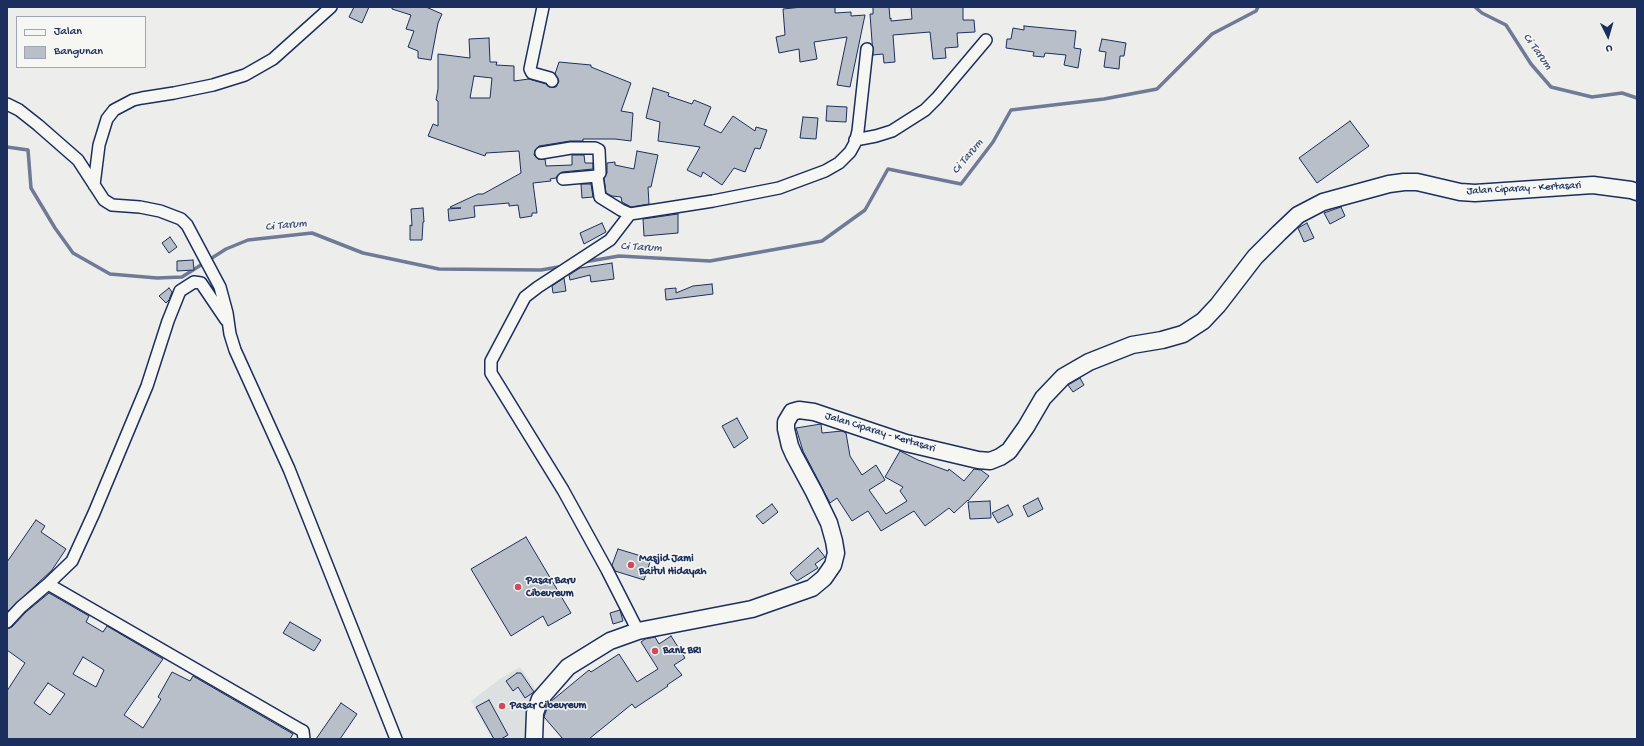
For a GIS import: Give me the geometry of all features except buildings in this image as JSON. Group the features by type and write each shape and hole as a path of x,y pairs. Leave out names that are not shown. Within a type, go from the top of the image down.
{"main road":[{"name":"Jalan Ciparay - Kertasari","path":"534,739 536,713 540,699 568,668 610,641 638,630 752,609 812,588 824,578 833,565 836,553 834,541 826,517 790,446 786,422 792,412 799,410 814,412 906,443 978,460 990,461 1009,451 1026,427 1043,398 1063,377 1089,362 1132,345 1162,340 1183,334 1203,321 1218,305 1255,257 1298,214 1323,202 1389,184 1404,182 1417,182 1460,192 1475,193 1592,186 1637,192"}],"street":[{"path":"94,185 101,138 107,119 114,110 132,100 213,85 245,75 273,59 331,7"},
{"path":"543,7 530,69 532,73 550,78 552,82"},
{"path":"855,140 876,136 892,130 925,110 986,40"},
{"path":"541,152 571,148 595,148 599,150 600,173 597,176 600,197 630,214 713,201 779,188 825,171 839,163 850,152 858,131 867,49"},
{"path":"7,104 19,110 78,160 104,200 112,205 140,207 160,211 181,219 187,225 220,287 235,350 289,469 396,739"},
{"path":"563,178 597,176"},
{"path":"630,214 610,240 525,297 491,361 492,373 563,490 638,630"},
{"path":"7,622 20,607 48,584 72,561 94,513 147,386 168,321 180,291 194,282 201,283 228,324"},
{"path":"48,584 301,730 303,732 304,739"}],"shaded area":[{"name":"Pasar Cibeureum","path":"520,667 537,691 527,739 492,739 471,701 501,678"}],"waterway":[{"name":"Ci Tarum","path":"584,262 619,256 710,261 822,241 865,210 888,169 961,184 993,142 1011,110 1104,99 1157,89 1212,34 1256,11 1258,7"},
{"name":"Ci Tarum","path":"1475,7 1482,13 1506,25 1531,64 1551,87 1592,97 1622,93 1637,98"},
{"name":"Ci Tarum","path":"7,147 28,150 31,188 55,228 73,253 110,274 157,278 182,277 226,249 248,240 312,233 363,253 439,269 541,270 564,266"}],"place":[{"name":"Masjid Jami Baitul Hidayah","path":"631,565"},
{"name":"Pasar Baru Cibeureum","path":"518,587"},
{"name":"Bank BRI","path":"655,651"},
{"name":"Pasar Cibeureum","path":"502,706"}]}
